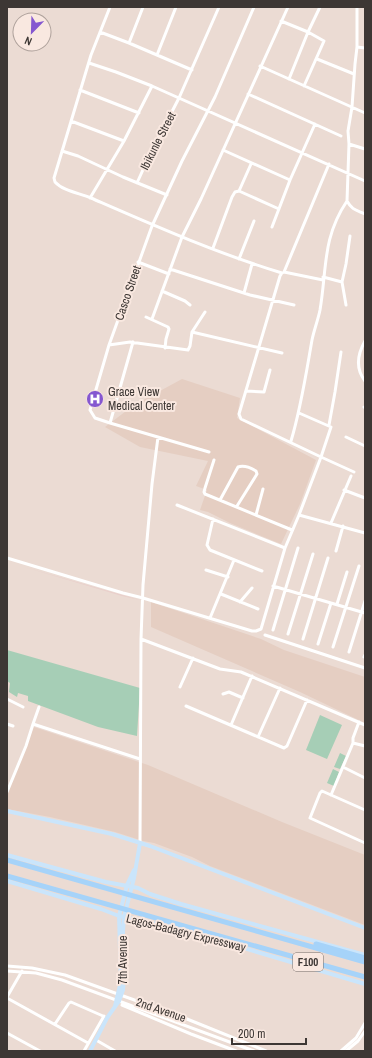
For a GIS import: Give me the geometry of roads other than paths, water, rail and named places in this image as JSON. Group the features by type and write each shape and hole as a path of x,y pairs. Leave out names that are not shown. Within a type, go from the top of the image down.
{"highway":[{"name":"Lagos-Badagry Expressway","path":"7,860 365,962"},
{"name":"Lagos-Badagry Expressway","path":"7,876 365,977"},
{"path":"260,932 365,956"},
{"path":"251,946 279,956 365,981"}],"main road":[{"path":"7,812 83,828 140,844 365,929"},
{"path":"90,1051 105,1017 115,1006 118,998 121,981 121,917 127,885 135,868 140,844"},
{"name":"Lagos-Badagry Expressway","path":"7,855 106,882 132,886 150,894 181,904 365,956"},
{"path":"120,884 132,877"},
{"path":"132,877 140,889"},
{"name":"7th Avenue","path":"121,917 132,886 132,877"},
{"name":"Lagos-Badagry Expressway","path":"7,881 101,909 121,917 142,920 183,930 365,984"},
{"path":"111,914 121,928"},
{"path":"121,928 127,920 130,919"}],"street":[{"path":"110,7 80,90 54,178 55,182 68,190 90,198 152,226 252,264 283,272 342,282"},
{"path":"129,43 143,7"},
{"path":"157,55 176,7"},
{"name":"Ibikunle Street","path":"137,183 179,98 219,7"},
{"name":"Casco Street","path":"209,452 94,418 90,410 109,345 152,226 182,161 208,111 254,7"},
{"path":"152,318 182,237 201,199 288,7"},
{"path":"289,79 320,7"},
{"path":"357,7 357,47 352,107 348,131 347,201 350,207 354,210 365,214"},
{"path":"281,21 308,32 324,41 304,86"},
{"path":"100,32 192,70"},
{"path":"357,47 365,48"},
{"path":"317,59 354,74"},
{"path":"89,63 152,86 365,181"},
{"path":"260,66 365,113"},
{"path":"90,198 124,141 152,86"},
{"path":"80,90 139,113"},
{"path":"248,94 341,136"},
{"path":"71,121 124,141"},
{"path":"272,227 290,180 315,124"},
{"path":"349,144 365,149"},
{"path":"223,150 251,164 290,180"},
{"path":"62,151 78,156 106,170 167,195"},
{"path":"212,248 232,197 235,192 239,191 251,164"},
{"path":"329,164 283,272 258,348 239,414 242,419 354,472"},
{"path":"239,191 279,209"},
{"path":"291,442 299,413 313,337 320,310 323,279 330,237 340,212 347,201"},
{"path":"239,259 254,221"},
{"path":"346,305 342,282 350,236"},
{"path":"138,262 169,274"},
{"path":"244,293 252,264"},
{"path":"170,269 244,293 294,305"},
{"path":"162,291 185,301 190,305"},
{"path":"109,345 133,342 165,348 188,350 192,332 206,312"},
{"path":"146,317 152,318 168,327 169,329 165,348"},
{"path":"192,332 282,353"},
{"path":"365,341 358,364 360,373 365,381"},
{"path":"110,423 133,342"},
{"path":"7,558 123,594 143,598 252,631 259,630 262,626 285,548 331,429 329,425 336,392 341,352"},
{"path":"246,391 264,392 270,370"},
{"path":"299,413 329,425"},
{"path":"140,844 141,639 150,498 158,437"},
{"path":"346,437 365,446"},
{"path":"214,460 204,492 206,494 292,530"},
{"path":"220,500 238,467 252,469 256,471 257,474 237,506"},
{"path":"331,523 351,476"},
{"path":"256,514 263,489"},
{"path":"344,490 365,498"},
{"path":"177,505 285,548"},
{"path":"299,515 365,533"},
{"path":"213,519 207,545 210,550 262,572"},
{"path":"336,551 343,526"},
{"path":"274,630 298,548"},
{"path":"288,634 313,554"},
{"path":"303,639 328,558"},
{"path":"210,618 234,560"},
{"path":"333,647 359,566"},
{"path":"206,570 228,577"},
{"path":"337,604 347,572"},
{"path":"274,586 363,612"},
{"path":"240,602 252,588"},
{"path":"221,594 258,609"},
{"path":"349,652 363,612 365,601"},
{"path":"318,644 331,603"},
{"path":"266,635 365,668"},
{"path":"141,639 220,669 237,670 365,725"},
{"path":"180,687 193,658"},
{"path":"231,725 252,676"},
{"path":"258,737 280,688"},
{"path":"223,694 229,692 243,698"},
{"path":"7,699 23,707"},
{"path":"186,706 258,737 286,747 306,700"},
{"path":"7,792 8,783 26,746 39,707"},
{"path":"331,795 354,743 353,738 359,722"},
{"path":"7,724 13,726"},
{"path":"34,724 140,758"},
{"path":"354,743 365,746"},
{"path":"343,768 365,778"},
{"path":"365,810 322,791 310,818 365,843"},
{"name":"2nd Avenue","path":"7,966 55,972 254,1051"},
{"name":"2nd Avenue","path":"7,970 36,973 55,978 187,1019 266,1051"},
{"path":"22,971 7,998 88,1043"},
{"path":"55,1024 69,1002 105,1017 84,1051"},
{"path":"122,1005 236,1051"},
{"path":"340,1051 356,1038 365,1023"},
{"path":"346,1051 358,1041 365,1031"},
{"path":"7,1033 35,1050 40,1051"},
{"path":"96,1040 116,1051"}],"place":[{"name":"Grace View Medical Center","path":"95,399"}]}
